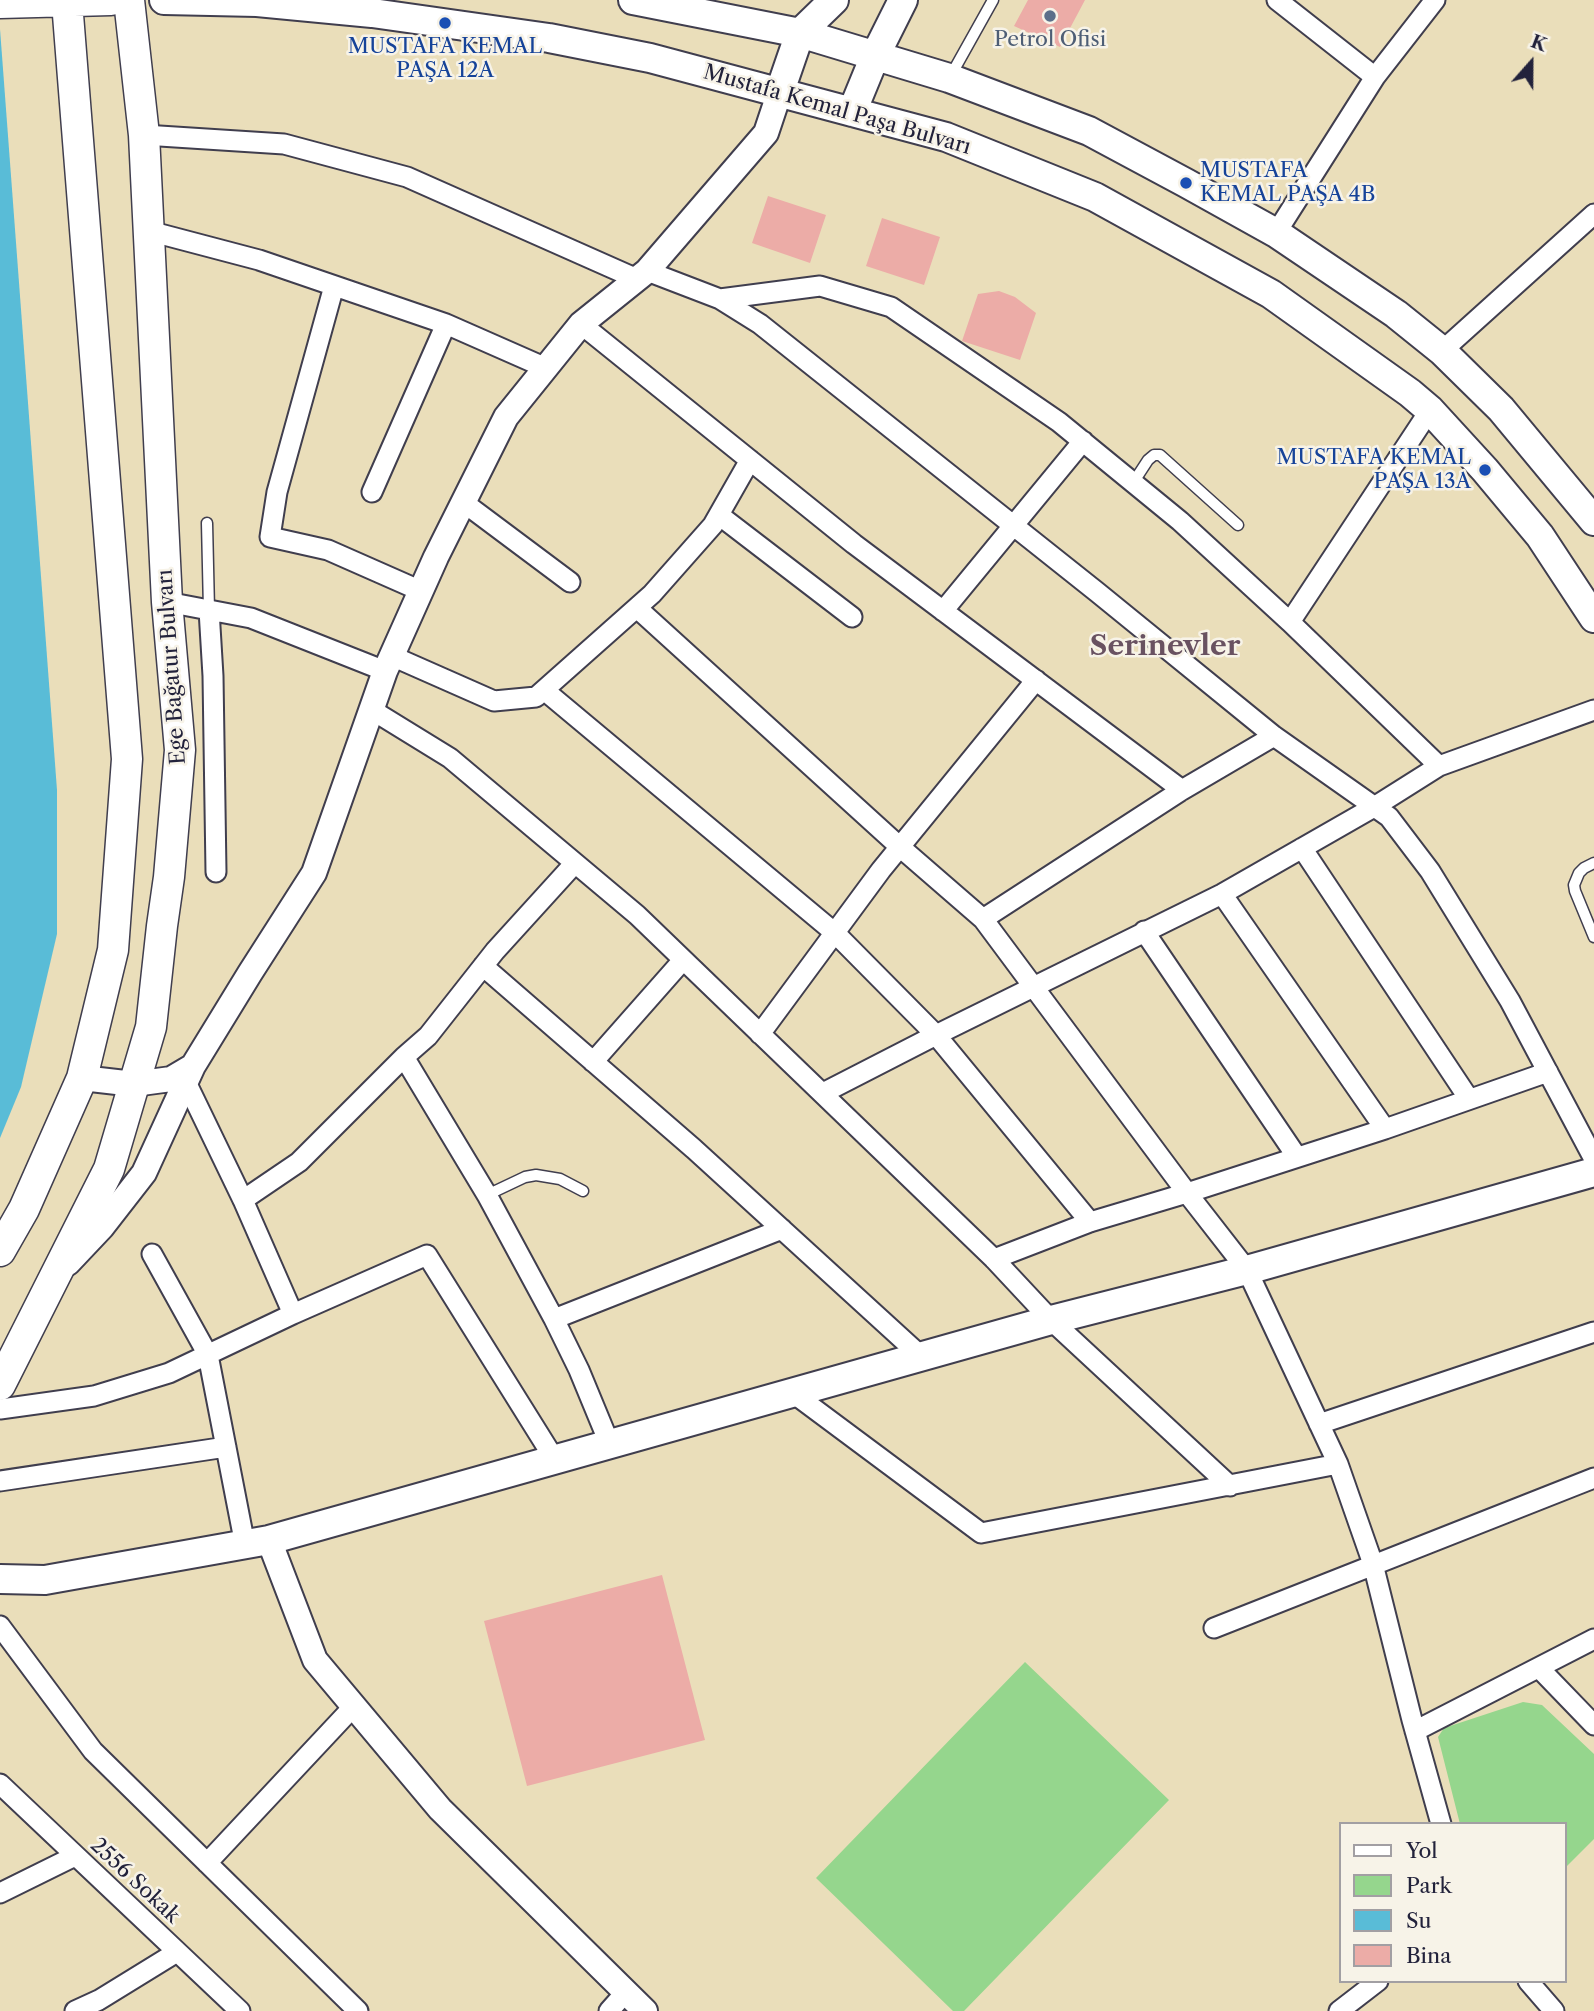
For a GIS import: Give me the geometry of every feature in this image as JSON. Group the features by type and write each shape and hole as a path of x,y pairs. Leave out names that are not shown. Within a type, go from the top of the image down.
{"main road":[{"path":"0,3 111,0"},
{"name":"Ege Bağatur Bulvarı","path":"0,1385 109,1169 151,1027 169,877 180,750 167,602 144,135 129,0"},
{"name":"Mustafa Kemal Paşa Bulvarı","path":"164,0 257,2 372,13 523,34 650,58 946,137 1095,197 1271,294 1410,393 1430,410 1485,470 1540,536 1594,618"},
{"path":"634,0 800,33 949,78 1089,131 1276,233 1396,314 1442,351 1501,409 1594,521"},
{"path":"779,94 800,33 834,0"},
{"path":"852,113 875,56 903,0"},
{"path":"0,1251 24,1209 82,1078 113,950 127,758 67,2"},
{"path":"0,1579 45,1580 257,1542 923,1358 1051,1320 1247,1270 1594,1172"}],"street":[{"path":"1277,0 1376,77"},
{"path":"1276,233 1376,77 1435,0"},
{"path":"55,1277 102,1227 145,1173 190,1074 314,873 389,664 463,502 506,417 581,324 642,275 766,133 779,94"},
{"path":"144,135 284,144 407,177 642,275 720,299 760,324 1274,736 1389,817 1430,871 1510,1001 1594,1160"},
{"path":"1442,351 1594,214"},
{"path":"149,231 259,260 446,324 546,368"},
{"path":"334,286 277,492 270,537 328,550 421,591"},
{"path":"720,299 820,286 891,307 1059,422 1180,521 1290,622 1439,766"},
{"path":"372,492 446,324"},
{"path":"581,324 854,544 1182,790"},
{"path":"1290,622 1430,410"},
{"path":"943,611 1083,441"},
{"path":"167,602 251,618 494,701 536,697 661,584 713,525 750,460"},
{"path":"463,502 570,582"},
{"path":"719,515 852,617"},
{"path":"636,608 983,919 1247,1270 1338,1464 1373,1564 1440,1822"},
{"path":"209,610 213,676 216,873"},
{"path":"760,1034 900,847 1036,680"},
{"path":"544,690 835,933 936,1035 1090,1222"},
{"path":"372,710 450,758 637,915 994,1259 1051,1320 1230,1486"},
{"path":"822,1093 1222,894 1374,807 1439,766 1594,710"},
{"path":"983,919 1182,790 1274,736"},
{"path":"1302,848 1469,1099"},
{"path":"243,1200 299,1162 428,1036 483,966 575,863"},
{"path":"1222,894 1385,1129"},
{"path":"1144,931 1297,1157"},
{"path":"593,1062 683,960"},
{"path":"483,966 782,1229 923,1358"},
{"path":"404,1057 487,1195 554,1320 579,1370 610,1445"},
{"path":"994,1259 1090,1222 1385,1129 1548,1072"},
{"path":"82,1078 134,1084 190,1074"},
{"path":"190,1074 293,1314"},
{"path":"554,1320 782,1229"},
{"path":"152,1254 208,1355 226,1447 257,1542 316,1660 440,1809 617,2002 645,2011"},
{"path":"0,1409 94,1395 169,1373 427,1255 555,1460"},
{"path":"1318,1424 1594,1332"},
{"path":"793,1393 981,1533 1338,1464"},
{"path":"0,1481 226,1447"},
{"path":"1214,1628 1594,1478"},
{"path":"0,1626 93,1751 358,2011"},
{"path":"1415,1731 1594,1639"},
{"path":"1539,1668 1594,1725"},
{"path":"207,1863 354,1706"},
{"name":"2556 Sokak","path":"0,1784 240,2011"},
{"path":"0,1893 75,1856"},
{"path":"75,2011 99,2000 177,1952"},
{"path":"1339,2011 1375,1983"},
{"path":"1530,1983 1554,2011"}],"lane":[{"path":"949,78 993,0"},
{"path":"1133,483 1149,460 1154,455 1160,455 1238,525"},
{"path":"207,523 209,610"},
{"path":"1594,863 1579,873 1574,885 1594,937"},
{"path":"487,1195 525,1177 536,1175 560,1179 583,1191"}],"green space":[{"path":"1025,1662 1169,1800 964,2011 953,2011 816,1878"},
{"path":"1523,1702 1542,1705 1594,1754 1594,1839 1566,1867 1566,1822 1459,1822 1438,1737 1444,1728"}],"water":[{"path":"0,29 57,790 57,934 21,1087 0,1138"}],"building":[{"path":"1028,0 1085,0 1060,47 1014,26"},
{"path":"768,196 826,215 810,263 752,243"},
{"path":"882,218 940,237 924,285 866,266"},
{"path":"999,291 1015,297 1036,313 1020,360 962,341 978,294"},
{"path":"662,1575 705,1740 527,1786 484,1621"}],"place":[{"name":"Petrol Ofisi","path":"1050,16"},
{"name":"MUSTAFA KEMAL PAŞA 12A","path":"445,23"},
{"name":"MUSTAFA KEMAL PAŞA 4B","path":"1186,183"},
{"name":"MUSTAFA KEMAL PAŞA 13A","path":"1485,470"}],"district":[{"name":"Serinevler","path":"1165,647"}]}
